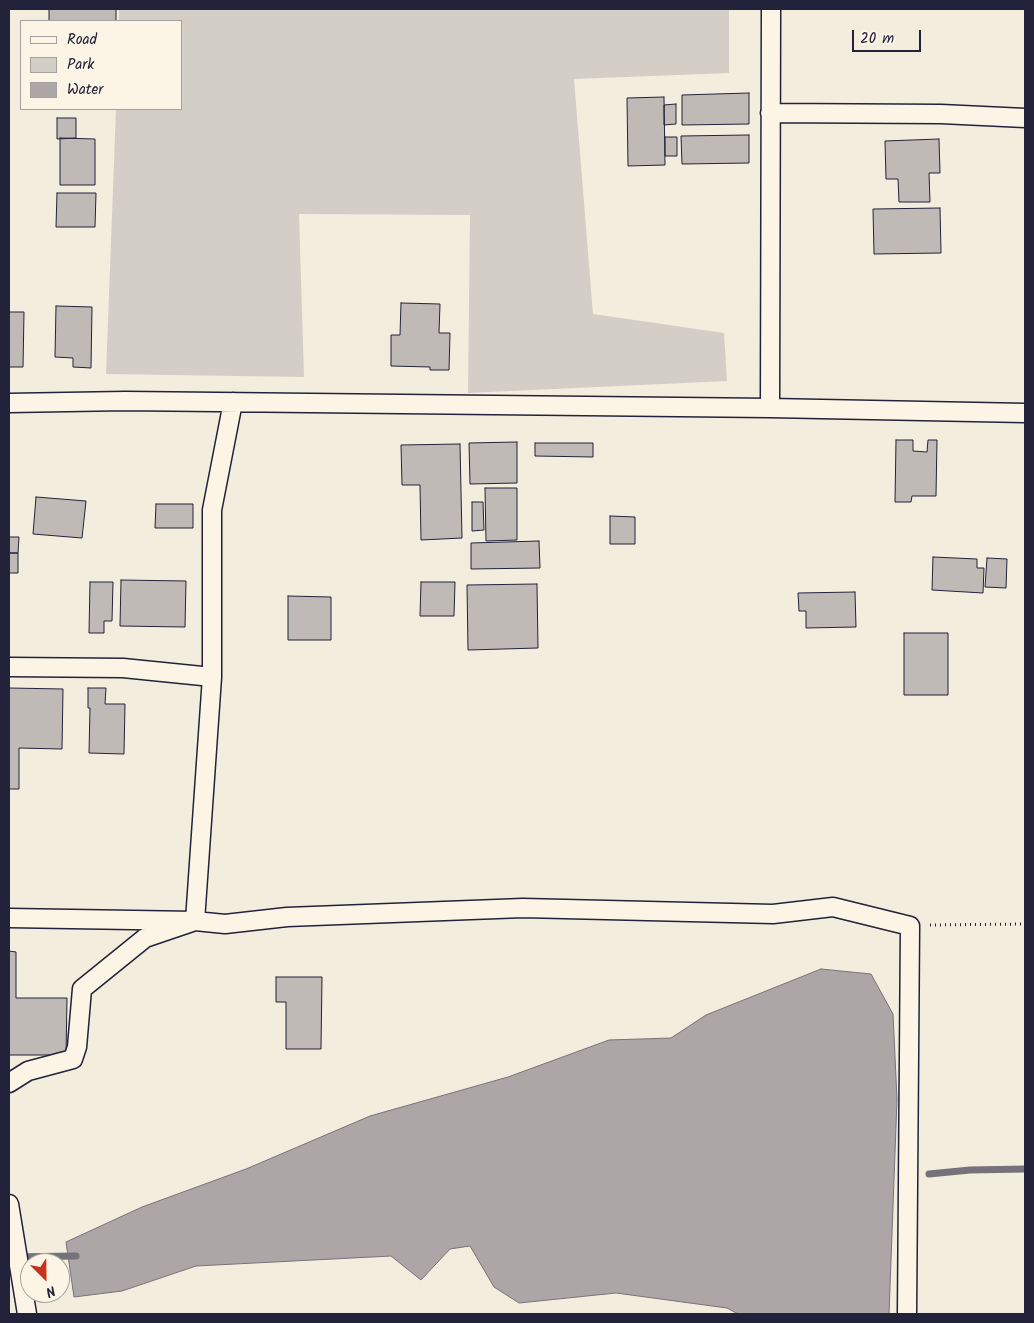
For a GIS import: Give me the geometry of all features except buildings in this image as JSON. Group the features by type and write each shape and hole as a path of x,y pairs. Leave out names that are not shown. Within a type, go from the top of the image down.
{"street":[{"path":"770,408 771,9"},
{"path":"770,113 941,114 1025,118"},
{"path":"195,921 212,677 212,510 233,402"},
{"path":"9,403 233,402 1025,413"},
{"path":"9,667 123,668 212,677"},
{"path":"9,918 195,921 225,924 287,917 523,908 773,914 833,907 910,926 906,1314"},
{"path":"9,1083 28,1071 73,1058 77,1047 82,989 145,938 195,921"},
{"path":"9,1204 27,1314"}],"path":[{"path":"910,926 1025,924"}],"green space":[{"path":"119,9 729,9 729,73 574,79 593,314 724,333 727,381 468,393 470,215 299,214 304,377 106,374 116,110 182,110 182,20 119,20"}],"water":[{"path":"821,969 871,974 893,1014 897,1099 889,1314 738,1314 727,1308 616,1293 519,1303 494,1287 470,1246 450,1249 421,1280 391,1256 196,1266 122,1291 74,1297 70,1253 68,1253 66,1242 142,1207 246,1169 370,1116 508,1077 609,1040 671,1038 706,1015"}],"waterway":[{"path":"929,1174 970,1170 1025,1169"},
{"path":"9,1257 76,1256"}]}
